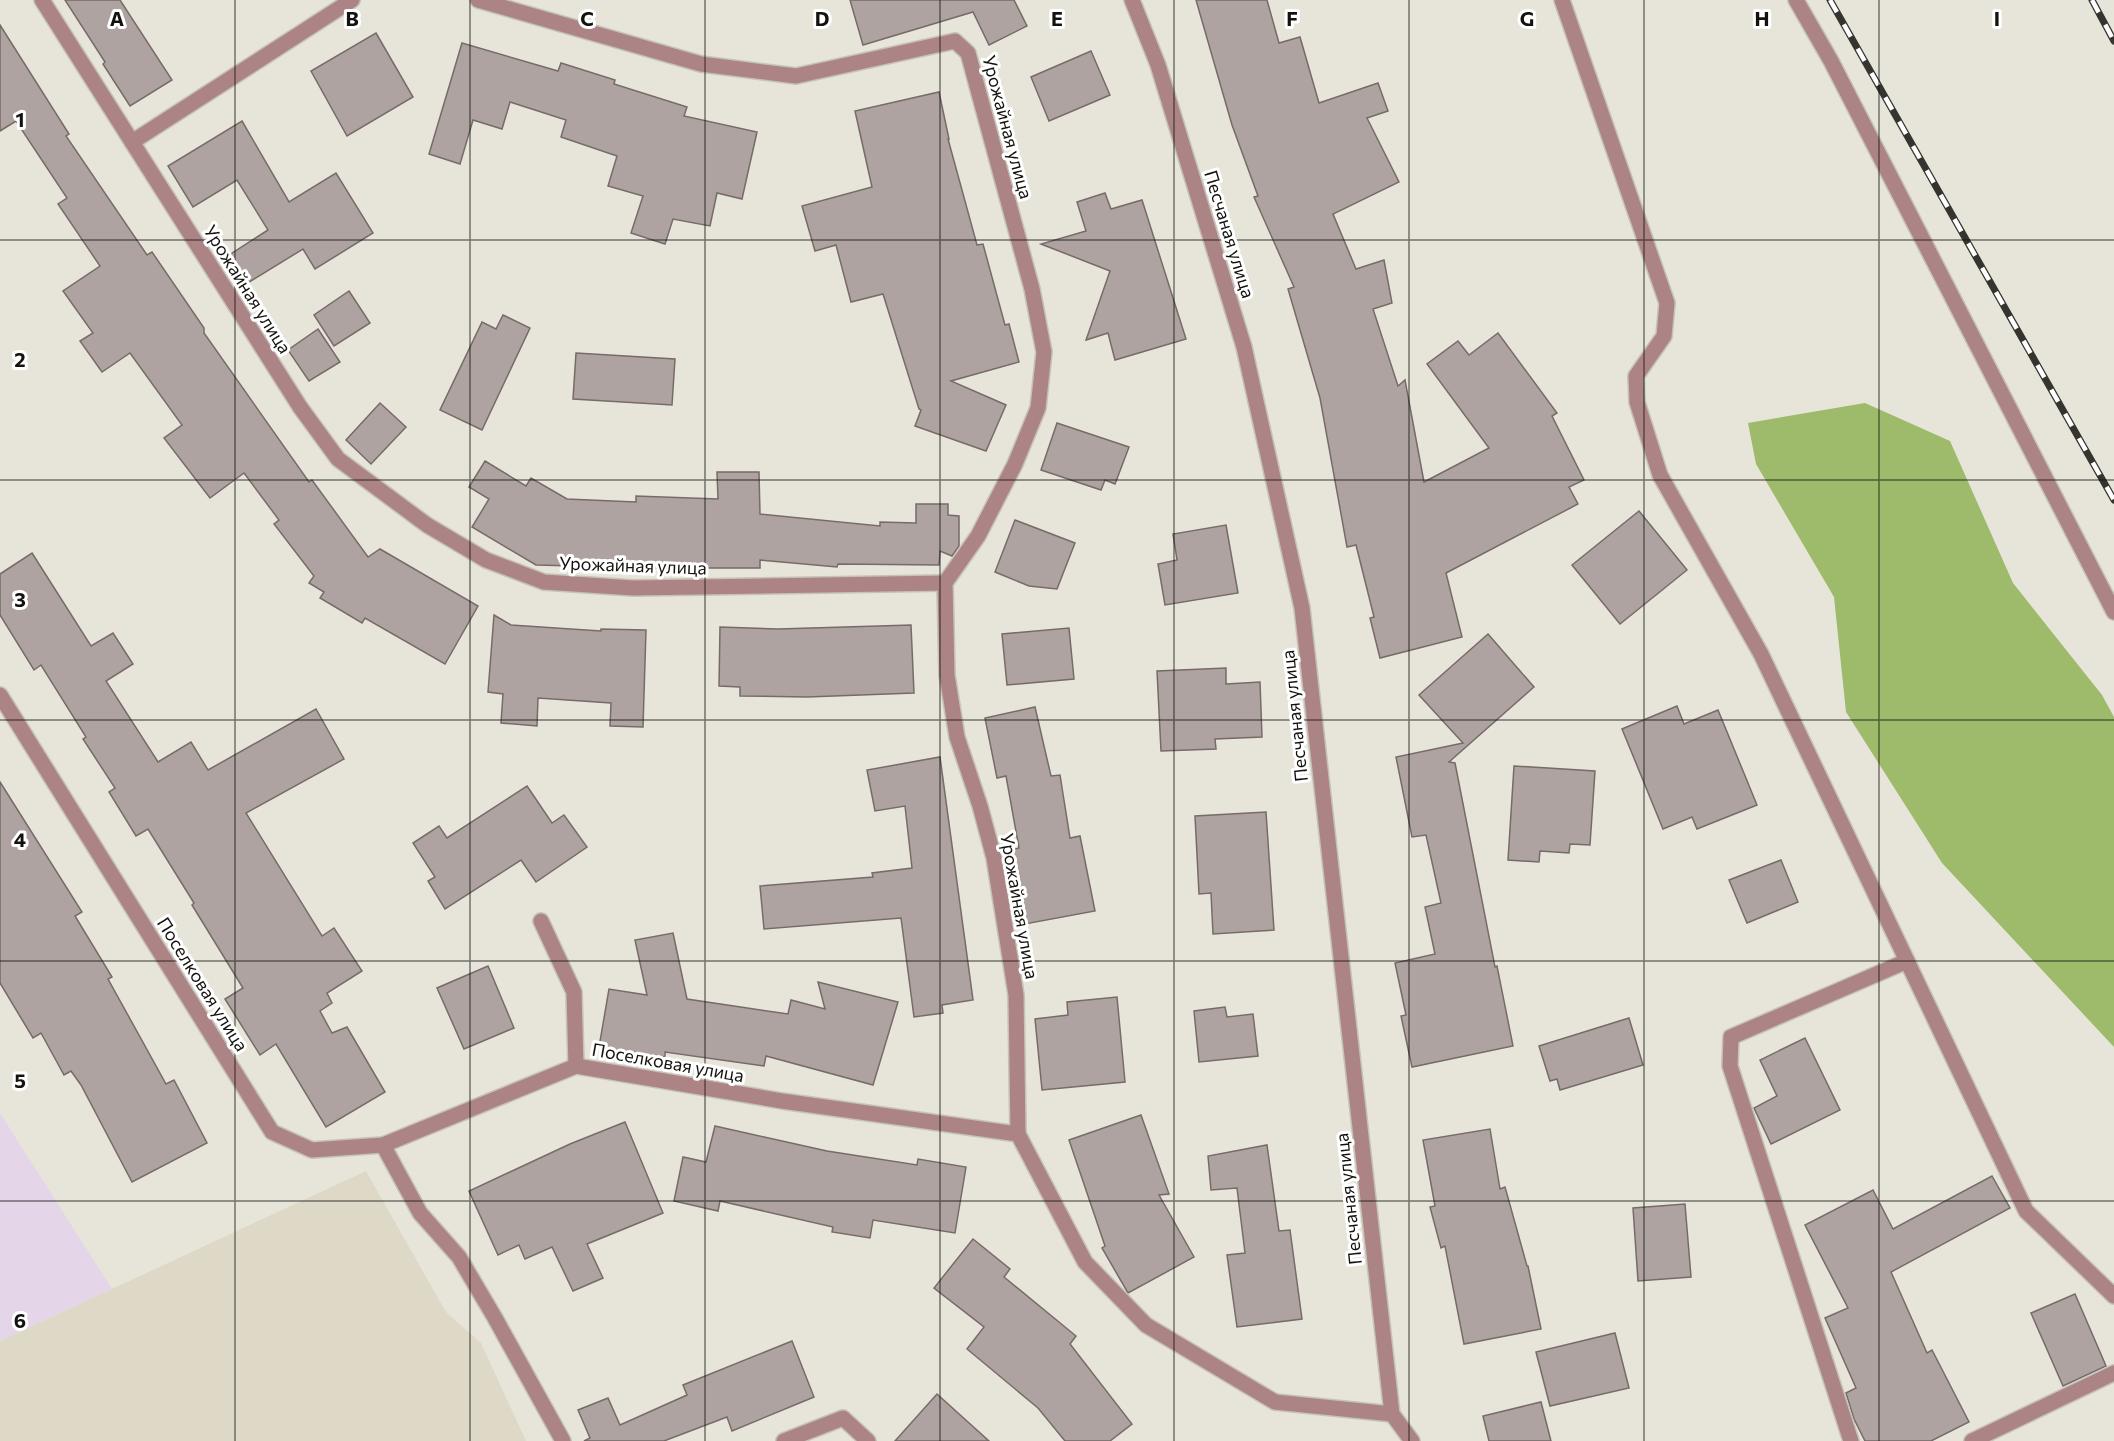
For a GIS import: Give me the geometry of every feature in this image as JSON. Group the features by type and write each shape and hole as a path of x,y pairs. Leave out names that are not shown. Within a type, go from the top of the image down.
{"street":[{"name":"Урожайная улица","path":"42,0 300,407 338,459 427,525 486,560 544,582 633,588 945,583"},
{"path":"132,142 352,0"},
{"name":"Урожайная улица","path":"478,0 701,64 796,76 955,41 968,53 1032,289 1044,352 1038,408 1015,464 978,536 945,583 947,675 957,737 980,806 994,858 1016,995 1018,1134"},
{"name":"Песчаная улица","path":"1132,0 1158,65 1244,346 1302,608 1392,1414"},
{"path":"1563,0 1667,303 1664,336 1636,376 1637,402 1660,475 1761,654 2025,1211 2114,1296"},
{"path":"1796,0 1831,62 2114,612"},
{"name":"Поселковая улица","path":"0,695 272,1132 312,1150 383,1145 576,1066 782,1101 1018,1134"},
{"path":"541,921 574,993 576,1066"},
{"path":"1851,1441 1730,1066 1731,1037 1907,961"},
{"path":"1018,1134 1085,1262 1146,1325 1275,1402 1392,1414 1412,1441"},
{"path":"383,1145 420,1213 459,1257 563,1441"},
{"path":"1972,1441 2114,1373"},
{"path":"784,1441 843,1418 868,1441"}],"shaded area":[{"path":"0,1113 112,1289 0,1341"},
{"path":"366,1171 446,1312 481,1343 526,1441 0,1441 0,1341"}],"green space":[{"path":"1865,403 1950,441 2013,583 2102,695 2114,717 2114,1047 1942,863 1846,712 1834,597 1756,464 1748,423"}],"building":[{"path":"65,0 120,0 172,80 130,106"},
{"path":"850,0 1014,0 1027,26 989,45 973,12 863,45"},
{"path":"1196,0 1267,0 1279,43 1300,37 1319,103 1378,83 1388,111 1367,118 1399,182 1333,214 1356,269 1384,260 1392,303 1373,309 1398,386 1405,380 1424,482 1489,448 1427,364 1458,341 1469,355 1498,333 1557,413 1552,416 1584,480 1569,487 1578,504 1446,573 1462,637 1380,658 1370,618 1374,617 1356,545 1347,547 1320,398 1288,289 1294,287 1254,197 1258,196 1232,125"},
{"path":"0,25 69,134 66,136 147,255 152,252 204,328 204,333 309,482 312,480 368,557 380,549 478,606 445,664 365,618 362,623 320,598 324,592 309,583 314,576 274,524 279,520 244,473 210,498 164,438 182,425 130,353 102,372 80,341 93,333 63,291 100,266 58,204 67,198 16,121 0,131"},
{"path":"376,33 413,97 347,136 311,71"},
{"path":"462,43 558,71 561,63 615,80 614,84 687,107 684,116 757,132 742,199 717,193 710,226 673,219 665,244 631,233 643,196 608,186 617,156 561,137 566,120 510,102 502,129 473,120 460,164 429,154"},
{"path":"1091,51 1110,95 1049,121 1031,77"},
{"path":"939,92 948,139 977,245 983,244 1005,325 1009,324 1019,362 951,381 1006,405 986,451 915,426 921,410 883,294 851,302 836,245 815,251 802,206 872,187 855,111"},
{"path":"242,121 289,202 336,173 373,233 315,269 303,249 243,286 226,257 268,230 237,180 193,207 168,166"},
{"path":"1105,193 1111,209 1142,200 1186,339 1115,360 1108,333 1086,340 1110,271 1041,244 1086,231 1077,202"},
{"path":"349,291 370,323 334,346 314,315"},
{"path":"503,315 530,328 482,430 440,410 482,322 496,329"},
{"path":"318,329 340,362 309,381 288,350"},
{"path":"576,353 675,359 672,405 573,399"},
{"path":"380,403 406,427 371,464 346,440"},
{"path":"1057,423 1129,447 1115,484 1105,480 1101,490 1041,470"},
{"path":"485,461 526,486 531,478 567,499 636,502 636,496 718,499 717,472 759,472 760,514 880,526 880,522 916,523 916,504 948,504 948,515 959,516 959,546 952,556 940,551 939,565 838,564 837,567 760,560 760,568 536,565 472,527 489,499 469,487"},
{"path":"1639,511 1687,570 1620,624 1572,565"},
{"path":"1015,520 1075,543 1057,589 1029,586 995,572"},
{"path":"1226,525 1238,593 1165,605 1158,564 1177,560 1173,534"},
{"path":"32,553 91,646 113,633 133,664 106,681 158,762 191,742 208,770 316,709 344,759 246,813 322,936 334,928 362,971 327,993 332,1003 320,1011 332,1033 347,1027 385,1092 326,1127 276,1044 260,1055 225,999 243,988 192,905 194,903 148,829 136,836 109,792 115,788 83,739 86,737 41,665 34,670 0,615 0,574"},
{"path":"494,615 511,625 601,631 601,629 646,630 643,727 610,726 611,703 538,698 537,726 501,723 503,694 488,692"},
{"path":"911,625 914,693 807,697 740,696 740,687 719,686 720,627 778,629"},
{"path":"1069,628 1074,679 1007,685 1002,634"},
{"path":"1488,634 1534,687 1449,762 1455,763 1513,1046 1412,1067 1401,1016 1406,1015 1395,963 1435,954 1425,907 1441,903 1426,835 1412,837 1396,757 1463,743 1419,695"},
{"path":"1226,668 1226,684 1260,682 1262,737 1215,739 1216,749 1161,751 1157,671"},
{"path":"1677,706 1684,724 1718,710 1757,805 1697,829 1692,817 1663,829 1622,729"},
{"path":"1035,707 1051,776 1060,775 1070,838 1080,836 1095,911 1025,924 1011,850 1019,848 1006,776 997,778 985,718"},
{"path":"940,757 973,1000 942,1005 943,1013 914,1017 901,918 764,929 760,886 873,877 872,873 912,868 905,806 875,811 867,770"},
{"path":"1514,766 1595,771 1590,845 1570,844 1569,853 1540,851 1539,862 1508,860"},
{"path":"0,782 82,912 75,916 112,977 108,979 166,1084 174,1080 207,1143 132,1182 81,1085 71,1071 64,1075 41,1033 33,1038 0,983"},
{"path":"527,786 552,823 564,815 587,847 536,882 521,860 445,909 428,881 435,877 413,843 439,826 447,838"},
{"path":"1266,812 1274,930 1213,934 1211,893 1199,894 1195,816"},
{"path":"1781,860 1798,902 1747,923 1729,880"},
{"path":"673,933 687,999 788,1014 791,1000 825,1009 818,982 898,1002 873,1085 766,1056 764,1066 665,1052 665,1057 599,1047 609,989 647,995 635,940"},
{"path":"488,966 514,1028 464,1049 437,988"},
{"path":"1117,997 1125,1082 1042,1090 1035,1019 1068,1015 1067,1002"},
{"path":"1225,1007 1227,1017 1253,1014 1258,1056 1199,1062 1194,1011"},
{"path":"1629,1018 1643,1065 1560,1090 1557,1079 1550,1081 1539,1046"},
{"path":"1805,1038 1840,1110 1771,1144 1754,1108 1777,1096 1760,1060"},
{"path":"1141,1115 1169,1194 1159,1195 1194,1257 1128,1293 1102,1248 1105,1246 1069,1140"},
{"path":"625,1122 663,1213 587,1244 603,1278 573,1291 552,1247 525,1259 519,1245 498,1255 469,1191 570,1144"},
{"path":"715,1126 827,1151 917,1165 918,1159 966,1167 955,1233 873,1220 870,1238 832,1232 833,1227 720,1201 718,1211 674,1201 683,1157 706,1162"},
{"path":"1490,1129 1500,1189 1505,1187 1528,1266 1541,1329 1464,1344 1445,1246 1441,1248 1430,1207 1435,1206 1423,1140"},
{"path":"1267,1145 1279,1231 1290,1230 1302,1319 1237,1327 1227,1255 1245,1253 1237,1188 1211,1190 1208,1156"},
{"path":"1992,1176 2010,1208 1891,1272 1927,1353 1932,1350 1969,1422 1931,1441 1865,1441 1854,1419 1846,1393 1856,1388 1825,1318 1848,1308 1805,1225 1873,1190 1893,1229"},
{"path":"1685,1204 1691,1277 1638,1281 1633,1208"},
{"path":"973,1239 1010,1269 1004,1277 1076,1336 1070,1344 1132,1424 1110,1441 1065,1441 1038,1408 967,1349 984,1327 934,1288"},
{"path":"2075,1294 2106,1366 2063,1386 2031,1313"},
{"path":"1615,1333 1629,1388 1550,1406 1536,1352"},
{"path":"792,1341 814,1397 732,1431 727,1417 664,1441 584,1441 590,1438 578,1410 608,1398 620,1425 687,1395 683,1385"},
{"path":"937,1394 989,1441 895,1441"},
{"path":"1541,1402 1551,1441 1489,1441 1483,1416"}],"railway":[{"path":"1830,0 2114,500"},
{"path":"2092,0 2114,41"}]}
